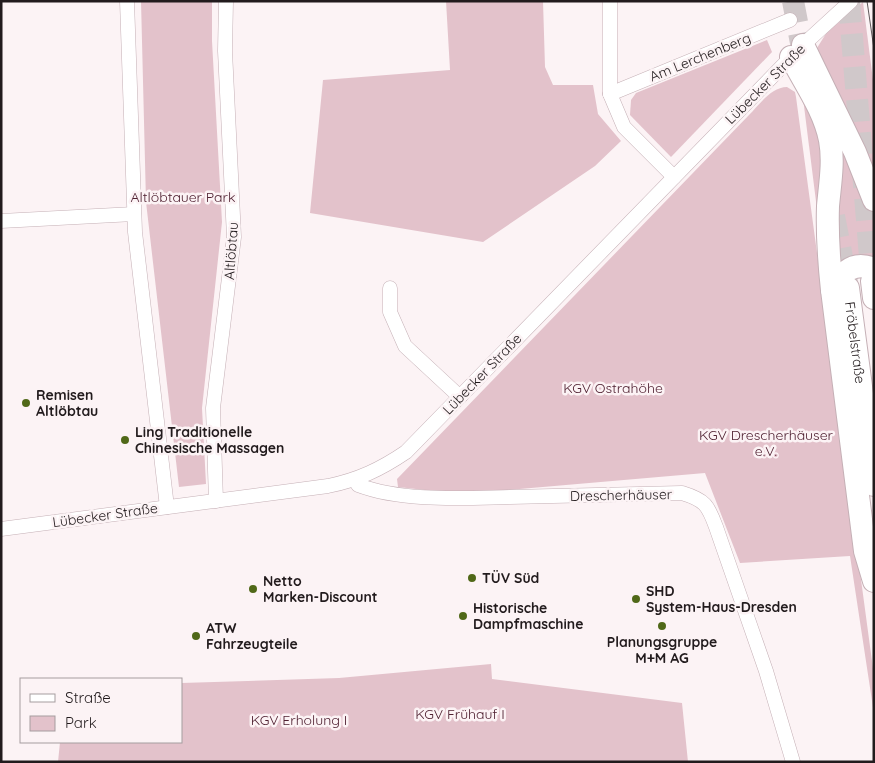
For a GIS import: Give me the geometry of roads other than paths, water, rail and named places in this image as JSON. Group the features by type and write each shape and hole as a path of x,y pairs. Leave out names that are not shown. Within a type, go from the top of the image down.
{"main road":[{"path":"797,51 855,152 874,200"},
{"path":"797,51 830,141 832,161 828,206 829,257 840,289"},
{"path":"873,282 861,265 851,267 840,275 865,551 874,581"},
{"name":"Fröbelstraße","path":"840,289 874,486"}],"street":[{"path":"128,1 134,214 142,306 167,507"},
{"name":"Altlöbtau","path":"216,501 213,408 234,237 225,51 226,1"},
{"path":"610,1 610,94 624,127 674,177"},
{"name":"Lübecker Straße","path":"1,529 323,487 355,480 377,471 406,452 797,51 849,2"},
{"name":"Am Lerchenberg","path":"610,94 790,20"},
{"path":"1,221 134,214"},
{"path":"390,288 390,312 406,346 460,397"},
{"name":"Drescherhäuser","path":"355,480 358,485 364,488 398,495 465,498 682,493 699,498 709,507 766,671 793,762"}],"tunnel":[{"path":"793,1 805,64"},
{"path":"849,1 872,281"},
{"path":"834,216 848,288"}],"tram line":[{"path":"867,1 874,49"}],"place":[{"name":"Remisen Altlöbtau","path":"26,403"},
{"name":"Ling Traditionelle Chinesische Massagen","path":"125,440"},
{"name":"TÜV Süd","path":"472,578"},
{"name":"Netto Marken-Discount","path":"253,589"},
{"name":"SHD System-Haus-Dresden","path":"636,599"},
{"name":"Historische Dampfmaschine","path":"463,616"},
{"name":"Planungsgruppe M+M AG","path":"662,626"},
{"name":"ATW Fahrzeugteile","path":"196,636"}],"park label":[{"name":"Altlöbtauer Park","path":"183,197"},
{"name":"KGV Ostrahöhe","path":"613,388"},
{"name":"KGV Drescherhäuser e.V.","path":"766,444"},
{"name":"KGV Frühauf I","path":"460,714"},
{"name":"KGV Erholung I","path":"299,720"}]}
